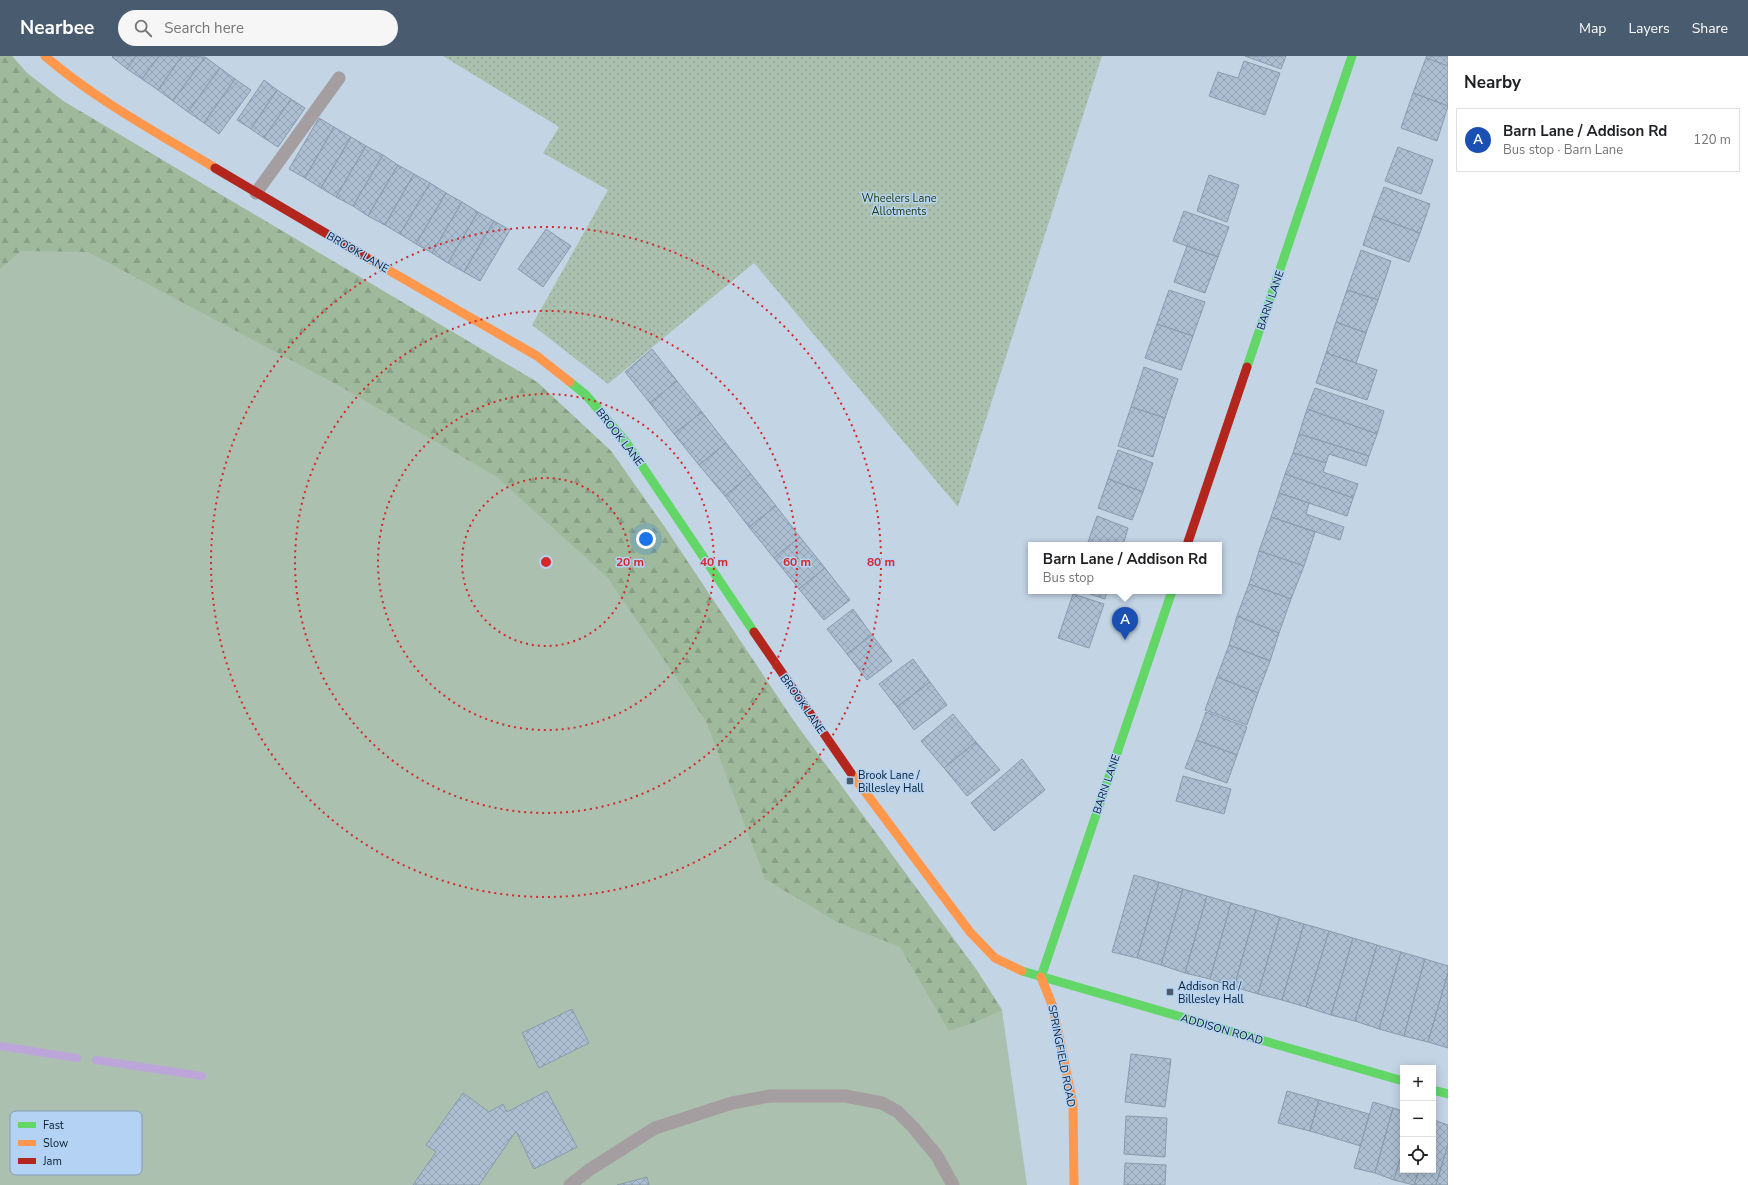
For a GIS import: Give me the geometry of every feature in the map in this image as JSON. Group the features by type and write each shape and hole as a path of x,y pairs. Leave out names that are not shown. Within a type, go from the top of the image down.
{"main road":[{"name":"BROOK LANE","path":"46,56 59,68 120,110 256,193 537,356 586,395 626,442 862,789 970,932 995,958 1017,970 1041,977"},
{"name":"BARN LANE","path":"1188,542 1352,56"},
{"name":"BARN LANE","path":"1041,977 1171,594"},
{"name":"ADDISON ROAD","path":"1041,977 1400,1080"},
{"name":"SPRINGFIELD ROAD","path":"1041,977 1053,1007 1073,1104 1074,1185"},
{"path":"1436,1091 1448,1094"}],"lane":[{"path":"256,193 339,78"},
{"path":"570,1185 589,1170 655,1128 732,1103 770,1096 845,1096 882,1103 898,1112 913,1127 937,1156 953,1185"}],"green space":[{"path":"0,56 12,56 27,73 63,101 537,382 611,451 666,529 793,720 978,972 1002,1010 1027,1185 0,1185"},
{"path":"0,56 12,56 27,73 63,101 537,382 611,451 666,529 793,720 978,972 1002,1010 976,1022 949,1031 900,947 837,922 765,879 706,721 607,577 497,477 336,384 88,252 21,251 0,269"},
{"name":"Wheelers Lane Allotments","path":"443,56 1102,56 958,507 754,263 608,384 532,325 608,190 543,153 559,127"}],"building":[{"path":"136,56 127,69 112,57"},
{"path":"136,56 159,56 142,79 127,69"},
{"path":"159,56 182,56 158,90 142,79"},
{"path":"182,56 205,57 173,101 158,90"},
{"path":"1245,56 1286,56 1281,69"},
{"path":"1427,56 1448,56 1448,66 1426,58"},
{"path":"205,57 220,68 188,112 173,101"},
{"path":"1426,58 1448,66 1448,106 1413,93"},
{"path":"1244,61 1280,73 1265,115 1209,96 1218,72 1238,78"},
{"path":"220,68 235,79 204,123 188,112"},
{"path":"235,79 251,90 219,134 204,123"},
{"path":"264,80 277,90 251,129 237,120"},
{"path":"277,90 291,99 264,138 251,129"},
{"path":"1413,93 1448,106 1437,141 1401,128"},
{"path":"291,99 305,108 278,147 264,138"},
{"path":"319,118 334,127 305,178 289,169"},
{"path":"334,127 351,137 321,188 305,178"},
{"path":"351,137 366,146 336,197 321,188"},
{"path":"366,146 383,155 353,206 336,197"},
{"path":"1398,147 1433,160 1421,194 1385,181"},
{"path":"383,155 398,165 368,216 353,206"},
{"path":"398,165 414,174 385,225 368,216"},
{"path":"414,174 430,183 400,234 385,225"},
{"path":"1209,175 1239,185 1227,222 1197,211"},
{"path":"430,183 446,193 416,244 400,234"},
{"path":"1384,187 1430,204 1420,233 1373,216"},
{"path":"446,193 462,202 432,253 416,244"},
{"path":"462,202 478,212 448,263 432,253"},
{"path":"1184,211 1229,227 1218,257 1173,241"},
{"path":"478,212 494,221 464,272 448,263"},
{"path":"1373,216 1420,233 1409,262 1363,245"},
{"path":"494,221 510,230 480,281 464,272"},
{"path":"546,229 571,246 543,287 518,269"},
{"path":"1187,246 1218,257 1205,293 1174,282"},
{"path":"1361,250 1391,261 1378,300 1347,290"},
{"path":"1169,290 1205,302 1193,336 1157,324"},
{"path":"1347,290 1378,300 1366,333 1336,322"},
{"path":"1336,322 1366,333 1356,363 1326,353"},
{"path":"1157,324 1193,336 1181,370 1145,358"},
{"path":"652,349 677,381 650,403 625,372"},
{"path":"1326,353 1377,370 1367,400 1316,383"},
{"path":"1144,367 1178,379 1165,418 1131,407"},
{"path":"677,381 702,412 674,434 650,403"},
{"path":"1315,388 1384,411 1377,434 1307,409"},
{"path":"1131,407 1165,418 1153,457 1118,446"},
{"path":"1307,409 1377,434 1369,456 1299,434"},
{"path":"702,412 726,443 699,465 674,434"},
{"path":"1299,434 1369,456 1366,466 1329,454 1326,463 1293,453"},
{"path":"726,443 751,474 725,496 699,465"},
{"path":"1118,450 1153,463 1143,492 1108,479"},
{"path":"1293,453 1326,463 1323,472 1358,484 1353,498 1285,474"},
{"path":"751,474 776,506 749,527 725,496"},
{"path":"1285,474 1353,498 1347,516 1279,493"},
{"path":"1108,479 1143,492 1132,520 1098,508"},
{"path":"1279,493 1309,503 1306,514 1344,527 1340,540 1271,517"},
{"path":"776,506 800,537 774,558 749,527"},
{"path":"1097,516 1128,528 1124,542 1088,542"},
{"path":"1271,517 1315,532 1304,566 1259,551"},
{"path":"800,537 825,568 799,589 774,558"},
{"path":"1259,551 1304,566 1291,599 1249,584"},
{"path":"825,568 850,600 824,620 799,589"},
{"path":"1249,584 1291,599 1279,633 1237,616"},
{"path":"1073,594 1104,604 1089,648 1058,638"},
{"path":"1090,594 1106,594 1105,599"},
{"path":"853,609 872,635 847,654 827,629"},
{"path":"1237,616 1279,633 1270,661 1229,645"},
{"path":"872,635 892,661 867,680 847,654"},
{"path":"1229,645 1270,661 1258,693 1217,677"},
{"path":"913,659 930,682 897,707 879,684"},
{"path":"1217,677 1258,693 1247,725 1205,710"},
{"path":"930,682 947,705 914,730 897,707"},
{"path":"1206,712 1247,727 1237,755 1196,740"},
{"path":"953,714 976,742 944,768 921,741"},
{"path":"1196,740 1237,755 1227,783 1185,768"},
{"path":"976,742 1000,770 967,796 944,768"},
{"path":"1022,759 1045,790 994,831 971,803"},
{"path":"1183,776 1231,789 1224,814 1176,801"},
{"path":"1134,875 1159,882 1137,958 1112,952"},
{"path":"1159,882 1183,889 1161,965 1137,958"},
{"path":"1183,889 1207,896 1185,973 1161,965"},
{"path":"1207,896 1231,903 1210,979 1185,973"},
{"path":"1231,903 1256,910 1234,987 1210,979"},
{"path":"1256,910 1280,917 1258,994 1234,987"},
{"path":"1280,917 1304,924 1282,1000 1258,994"},
{"path":"1304,924 1329,931 1306,1007 1282,1000"},
{"path":"1329,931 1353,938 1331,1015 1306,1007"},
{"path":"1353,938 1377,945 1355,1021 1331,1015"},
{"path":"1377,945 1401,952 1379,1029 1355,1021"},
{"path":"1401,952 1425,959 1404,1036 1379,1029"},
{"path":"1425,959 1448,966 1448,973 1428,1042 1404,1036"},
{"path":"1448,973 1448,1048 1428,1042"},
{"path":"572,1009 589,1043 539,1068 522,1033"},
{"path":"1131,1054 1171,1059 1165,1107 1125,1102"},
{"path":"547,1091 577,1147 534,1169 516,1131 479,1185 413,1185 436,1152 426,1145 463,1093 489,1112 503,1104 507,1112"},
{"path":"1287,1091 1319,1100 1310,1131 1278,1123"},
{"path":"1319,1100 1369,1114 1361,1146 1310,1131"},
{"path":"1373,1102 1393,1108 1375,1173 1354,1168"},
{"path":"1393,1108 1400,1110 1400,1159 1394,1180 1375,1173"},
{"path":"1126,1116 1167,1118 1165,1157 1124,1154"},
{"path":"1436,1121 1448,1125 1448,1144 1436,1185 1414,1185 1418,1173 1436,1173"},
{"path":"1448,1144 1448,1185 1436,1185"},
{"path":"1400,1159 1400,1173 1418,1173 1414,1185 1394,1180"},
{"path":"1125,1163 1166,1165 1165,1185 1124,1185"},
{"path":"647,1177 649,1185 617,1185"}],"waterway":[{"path":"0,1046 77,1058"},
{"path":"96,1060 202,1076"}],"traffic: fast":[{"path":"1247,367 1352,56"},
{"path":"570,382 586,395 626,442 754,632"},
{"path":"1041,977 1171,594"},
{"path":"1022,971 1400,1080"},
{"path":"1436,1091 1448,1094"}],"traffic: slow":[{"path":"45,56 106,102 215,168"},
{"path":"366,257 537,356 570,382"},
{"path":"851,773 970,932 995,958 1022,971"},
{"path":"1041,977 1053,1007 1073,1104 1074,1185"}],"traffic: jam":[{"path":"215,168 366,257"},
{"path":"1188,542 1247,367"},
{"path":"754,632 851,773"}],"place":[{"name":"Barn Lane / Addison Rd","path":"1125,640"},
{"name":"Brook Lane / Billesley Hall","path":"850,781"},
{"name":"Addison Rd / Billesley Hall","path":"1170,992"}]}
